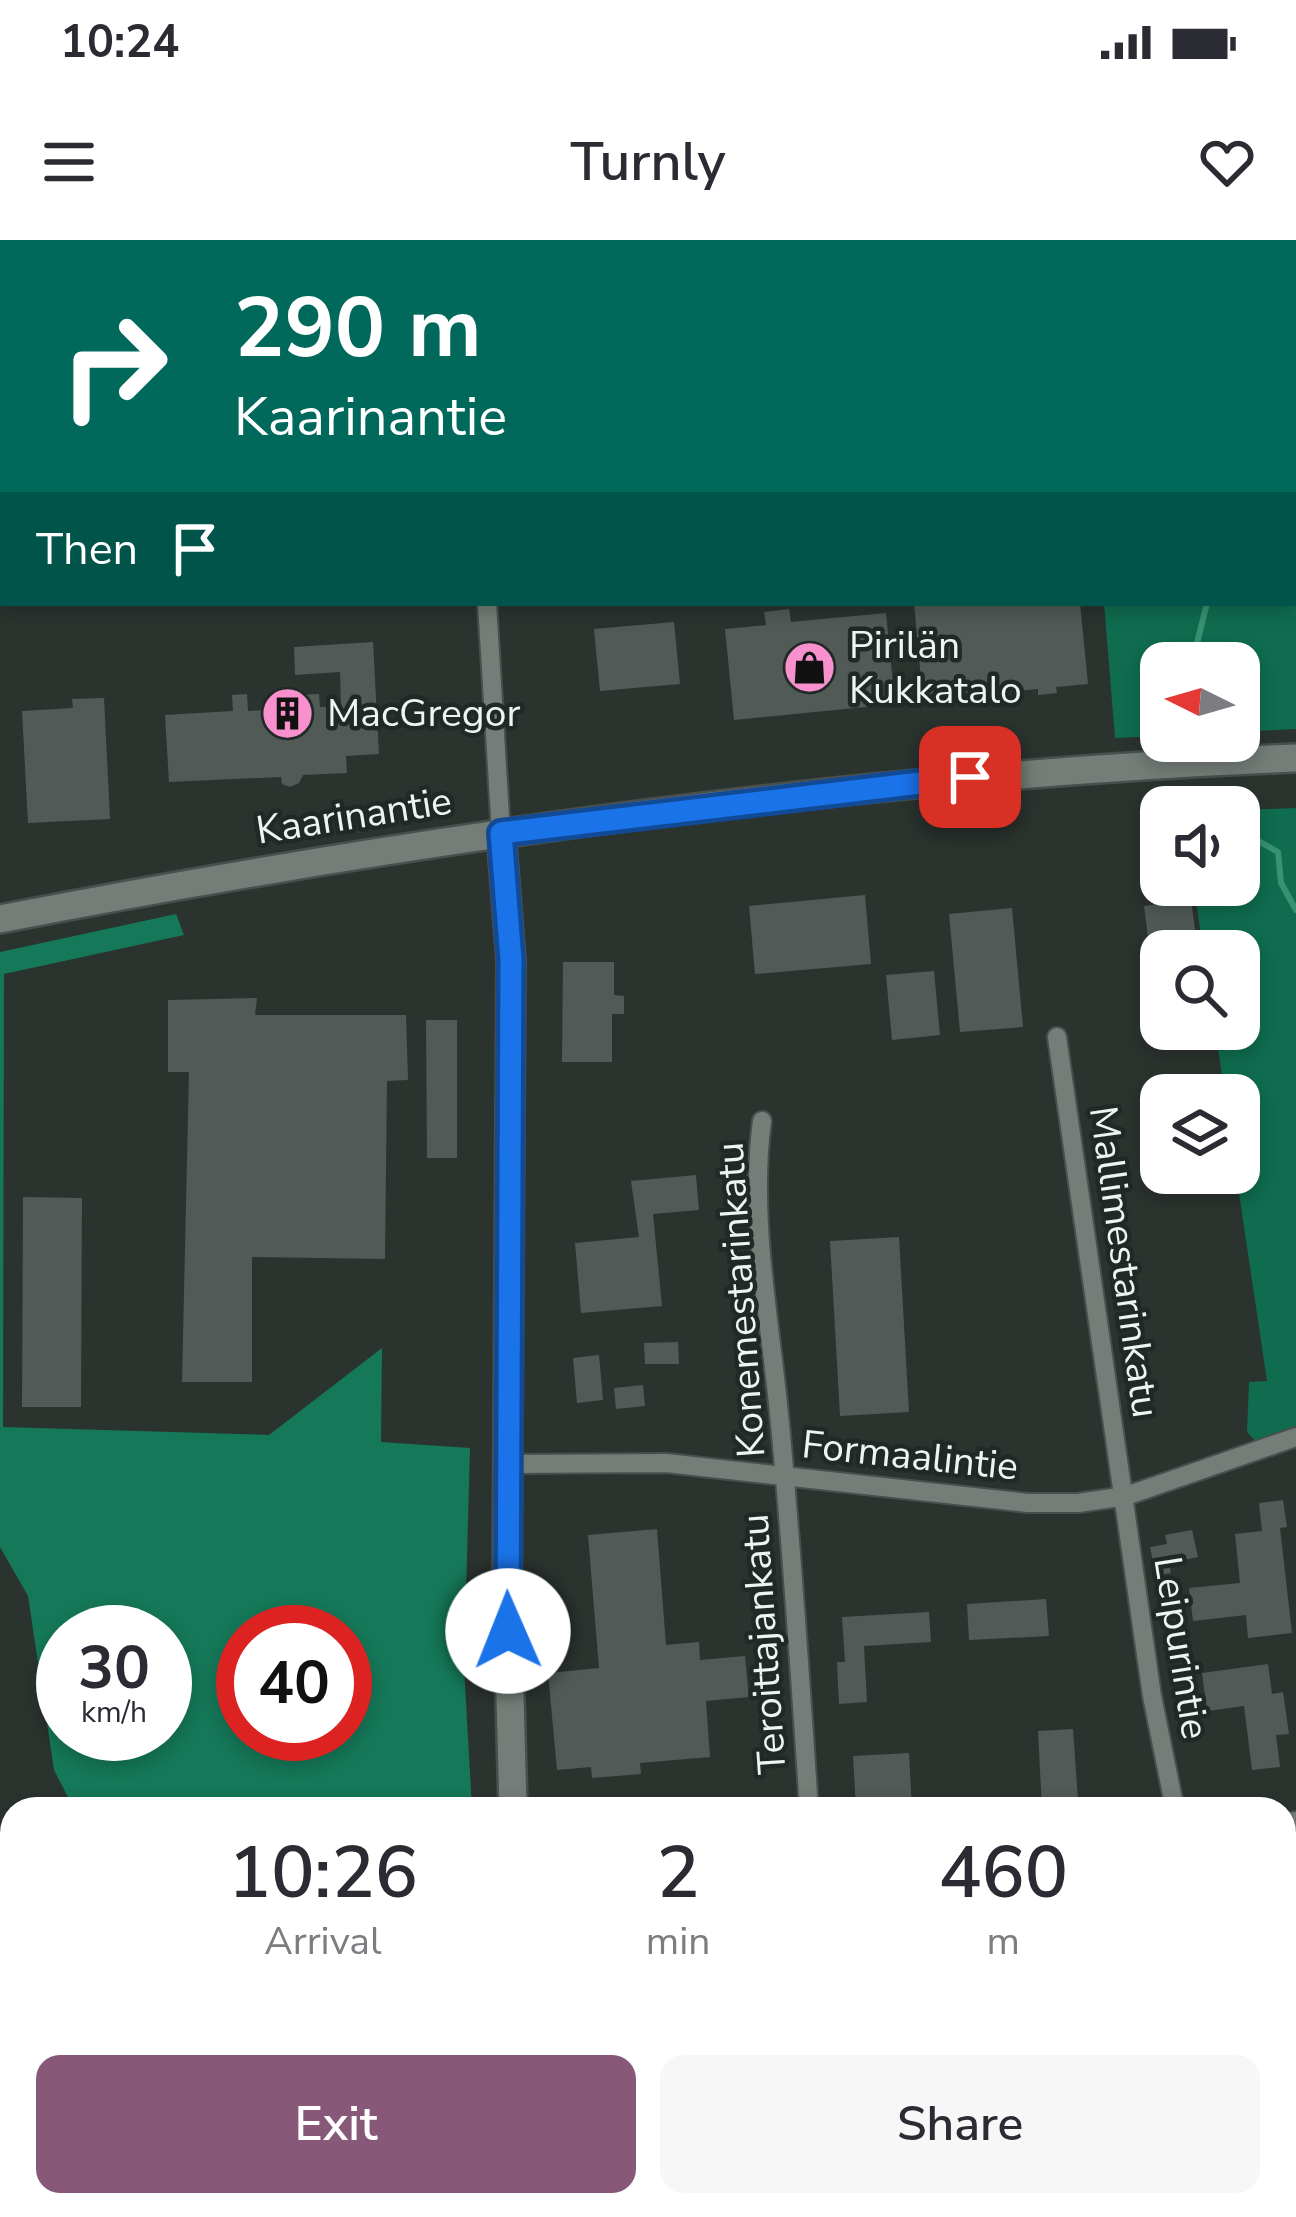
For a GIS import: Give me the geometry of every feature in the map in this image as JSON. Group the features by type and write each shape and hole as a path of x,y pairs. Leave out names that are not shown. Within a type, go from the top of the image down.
{"main road":[{"name":"Kaarinantie","path":"0,919 244,872 501,833 887,784 1296,758"},
{"path":"501,833 511,960 507,1464 513,1797"}],"street":[{"path":"487,606 501,833"},
{"name":"Mallimestarinkatu","path":"1058,1037 1126,1496"},
{"name":"Konemestarinkatu","path":"762,1121 757,1156 762,1239 785,1475"},
{"name":"Formaalintie","path":"507,1464 667,1463 1028,1503 1078,1503 1126,1496 1296,1437"},
{"name":"Teroittajankatu","path":"785,1475 808,1797"},
{"name":"Leipurintie","path":"1126,1496 1152,1696 1173,1797"}],"green space":[{"path":"1104,606 1296,606 1296,729 1260,731 1260,642 1140,642 1140,737 1115,738"},
{"path":"1296,808 1296,1437 1262,1448 1247,1432 1249,1382 1267,1381 1239,1194 1260,1194 1260,1074 1222,1074 1218,1050 1260,1050 1260,930 1200,930 1197,906 1260,906 1260,809"},
{"path":"176,914 184,935 4,974 3,1427 269,1435 382,1348 381,1442 470,1448 464,1667 471,1797 68,1797 53,1761 192,1761 192,1605 36,1605 36,1650 28,1596 0,1547 0,952"}],"building":[{"path":"914,606 1080,606 1088,684 1056,687 1057,693 1038,695 1038,689 1004,692 1005,699 986,700 986,695 956,698 957,704 938,706 937,700 923,701"},
{"name":"Pirilän Kukkatalo","path":"789,609 791,622 886,613 895,704 734,720 725,629 766,625 764,612"},
{"path":"674,622 680,684 600,691 594,629"},
{"name":"MacGregor","path":"373,642 379,754 346,756 347,773 303,775 290,787 282,784 281,777 169,782 165,715 233,711 232,695 247,694 248,711 298,708 298,695 319,694 320,707 341,706 340,672 295,675 294,647"},
{"path":"104,698 110,819 28,823 22,711 73,708 72,699"},
{"path":"865,895 871,964 755,974 749,906"},
{"path":"1144,906 1192,906 1195,930 1147,930"},
{"path":"1012,908 1023,1027 960,1032 949,914"},
{"path":"563,962 614,962 614,995 624,996 624,1014 612,1014 612,1062 562,1062"},
{"path":"934,971 940,1035 892,1040 886,975"},
{"path":"257,998 255,1015 406,1015 408,1080 387,1081 385,1259 252,1257 252,1382 182,1382 189,1072 168,1072 168,1000"},
{"path":"426,1020 457,1020 457,1158 427,1158"},
{"path":"696,1175 699,1210 653,1214 662,1306 581,1313 575,1243 639,1237 631,1181"},
{"path":"23,1197 82,1198 81,1407 22,1407"},
{"path":"899,1237 909,1412 840,1416 830,1241"},
{"path":"678,1342 679,1364 645,1364 644,1343"},
{"path":"599,1355 603,1400 577,1403 573,1358"},
{"path":"643,1385 645,1406 616,1409 614,1388"},
{"path":"1283,1500 1287,1527 1280,1528 1292,1633 1248,1638 1246,1615 1193,1621 1189,1588 1240,1583 1235,1534 1262,1531 1259,1503"},
{"path":"657,1529 666,1645 699,1642 700,1660 745,1656 749,1697 706,1701 710,1757 640,1763 641,1774 592,1778 591,1767 557,1770 548,1673 599,1668 588,1535"},
{"path":"1192,1530 1198,1557 1169,1563 1171,1573 1156,1576 1150,1547 1167,1544 1165,1535"},
{"path":"1046,1599 1049,1636 969,1640 967,1604"},
{"path":"929,1612 931,1642 864,1646 867,1702 839,1704 837,1662 845,1662 842,1617"},
{"path":"1268,1664 1272,1694 1283,1692 1289,1734 1276,1735 1280,1767 1252,1770 1244,1706 1207,1711 1202,1673"},
{"path":"1073,1729 1078,1797 1041,1797 1038,1731"},
{"path":"909,1753 911,1797 855,1797 853,1756"}],"waterway":[{"path":"1197,642 1206,606"},
{"path":"1260,842 1278,852 1281,883 1296,910"}],"place":[{"name":"Pirilän Kukkatalo","path":"810,667"},
{"name":"MacGregor","path":"288,713"}],"route":[{"path":"508,1631 511,960 501,833 970,777"}]}
